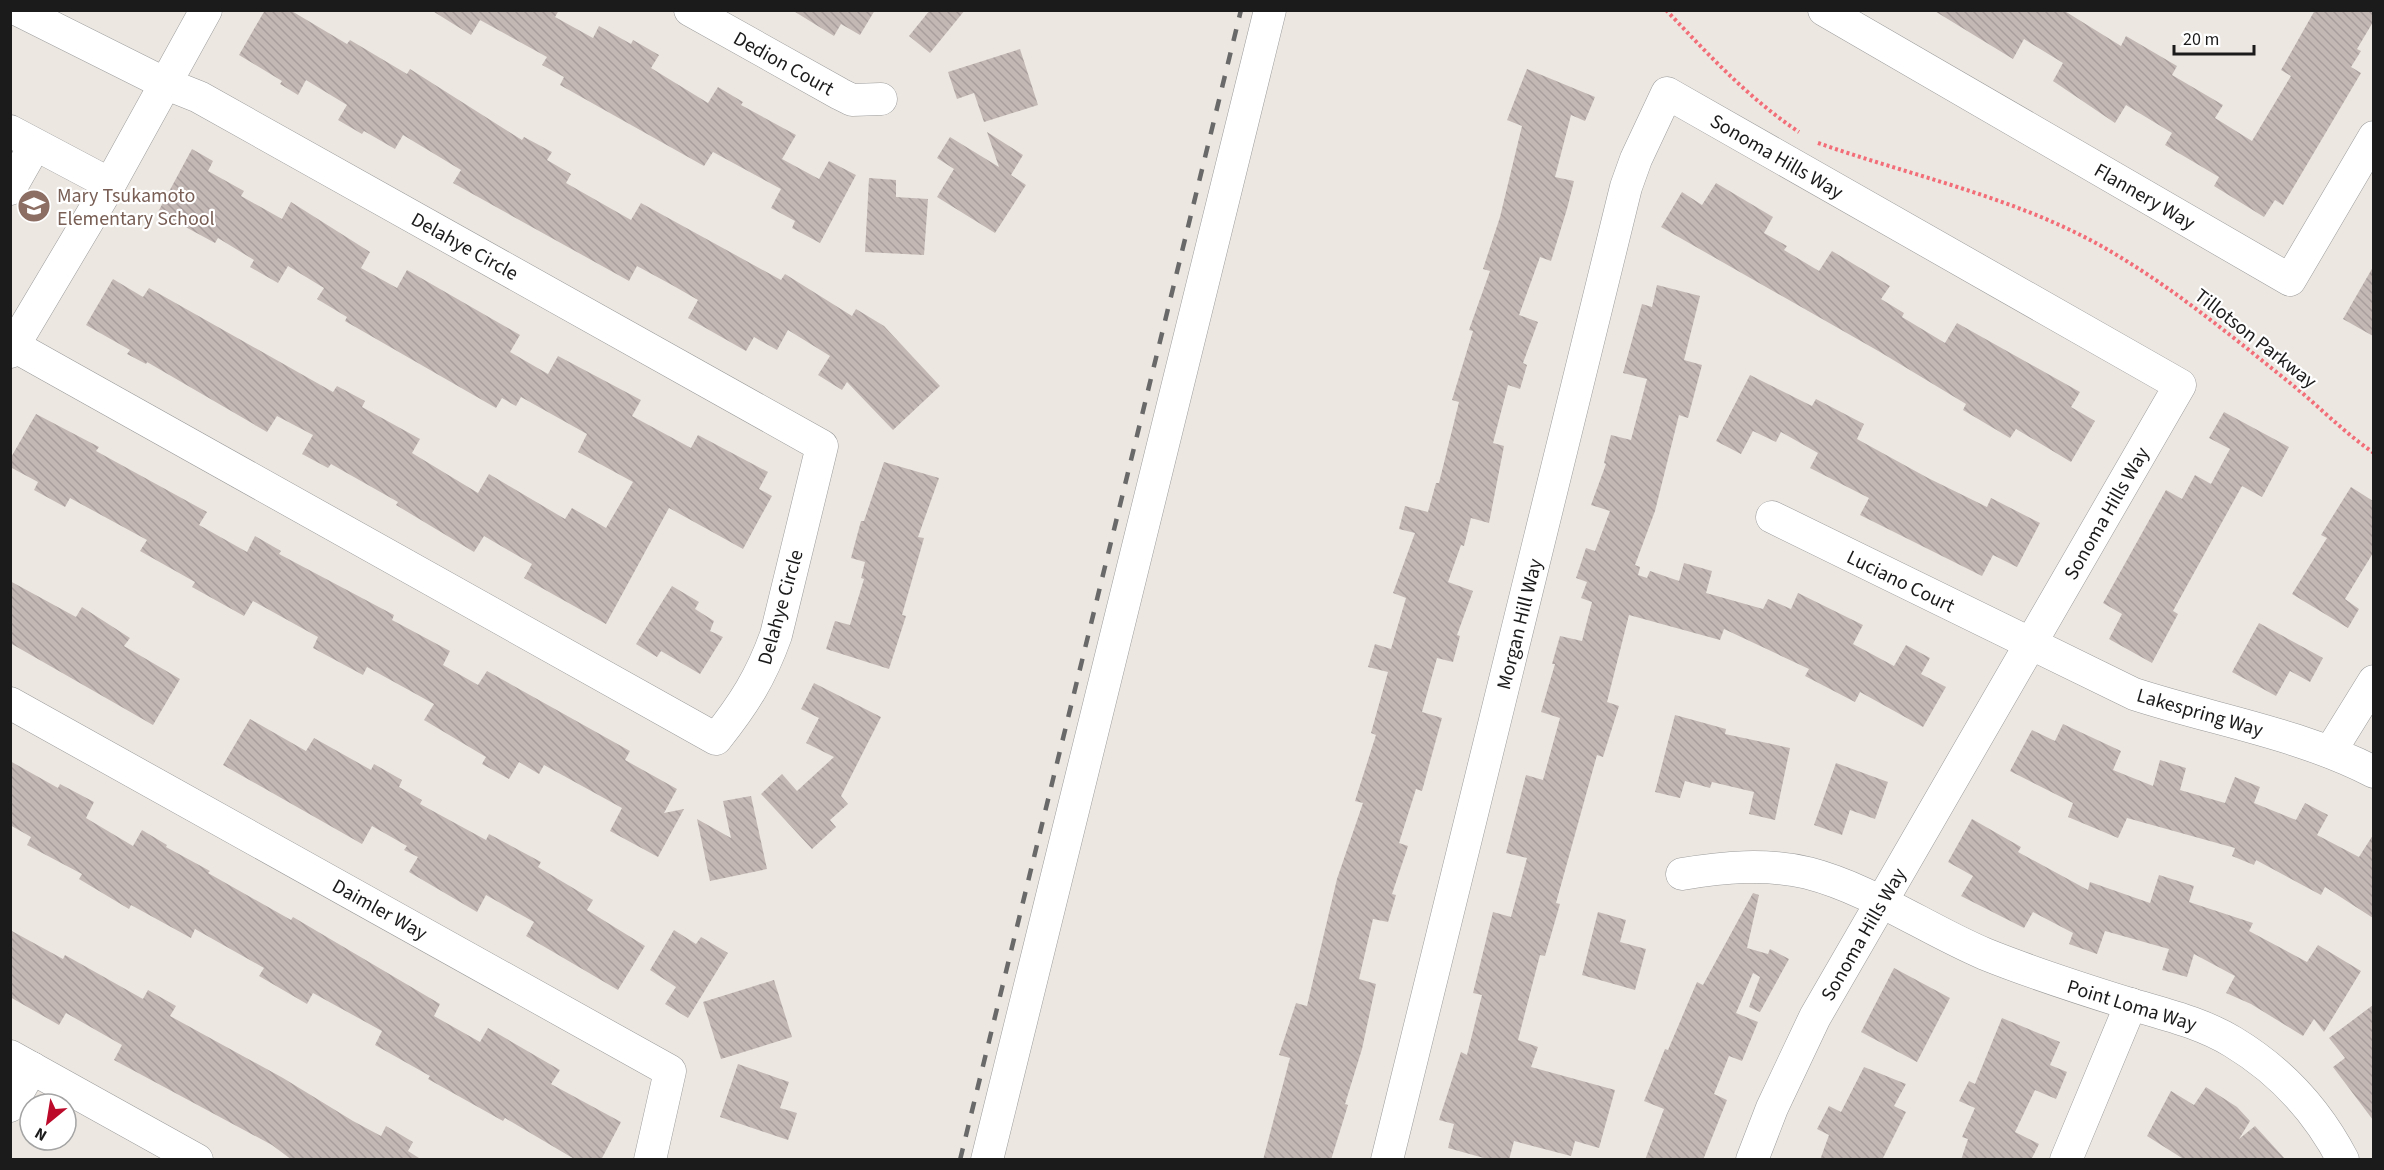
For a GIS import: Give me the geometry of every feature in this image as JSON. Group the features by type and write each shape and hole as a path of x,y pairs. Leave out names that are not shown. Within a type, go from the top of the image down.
{"street":[{"path":"18,10 164,83"},
{"path":"12,349 110,184 206,10"},
{"name":"Dedion Court","path":"690,10 852,100 881,99"},
{"path":"987,1160 1270,10"},
{"path":"1824,10 1862,20"},
{"name":"Flannery Way","path":"1862,20 2290,280 2373,136"},
{"name":"Delahye Circle","path":"12,349 716,739 753,690 776,634 822,447 200,97 164,83"},
{"name":"Sonoma Hills Way","path":"1667,93 2180,385 1800,1047 1752,1160"},
{"name":"Morgan Hill Way","path":"1387,1160 1626,187 1636,159 1667,93"},
{"path":"10,189 23,138 110,184"},
{"name":"Luciano Court","path":"1772,517 2030,645"},
{"name":"Lakespring Way","path":"2030,645 2133,694 2188,712 2273,732 2373,772"},
{"path":"2330,753 2373,681"},
{"name":"Daimler Way","path":"10,703 670,1071 650,1160"},
{"name":"Point Loma Way","path":"1682,874 1727,866 1791,870 1838,883 1984,953 2060,982 2205,1028 2257,1057 2301,1097 2320,1120 2343,1160"},
{"path":"2066,1160 2131,1004"},
{"path":"10,1106 21,1062 197,1160"}],"path":[{"path":"1666,10 1752,98 1768,112 1804,136"},
{"name":"Tillotson Parkway","path":"1814,141 1995,198 2056,223 2115,254 2179,297 2292,384 2373,453"}],"building":[{"path":"265,10 290,10 347,44 350,40 407,74 410,69 522,140 524,137 552,152 547,160 571,174 566,183 631,220 641,203 781,280 785,274 852,316 856,309 884,326 940,386 893,430 847,382 842,390 818,375 830,356 788,330 777,350 754,337 746,351 688,318 698,300 637,266 629,281 453,183 461,170 403,135 395,149 364,131 362,134 338,120 347,105 306,80 298,95 280,84 282,81 239,55"},
{"path":"431,10 559,10 555,17 593,38 599,26 631,44 633,40 659,55 651,68 708,103 718,87 743,102 741,105 796,135 782,159 819,179 829,161 856,175 820,243 792,228 795,221 771,208 781,189 713,152 704,166 560,85 564,77 542,65 547,57 480,20 471,35"},
{"path":"792,10 875,10 860,35 841,24 834,36"},
{"path":"930,10 965,10 930,53 909,36"},
{"path":"1933,10 2063,10 2121,46 2126,36 2177,66 2172,75 2223,105 2215,118 2252,141 2291,76 2281,70 2315,10 2373,10 2373,22 2357,49 2361,51 2351,67 2361,73 2283,205 2275,200 2264,217 2214,186 2219,177 2165,145 2172,133 2126,105 2115,123 2053,81 2063,63 2024,39 2013,59"},
{"path":"1020,49 1038,105 984,122 974,93 957,99 948,72"},
{"path":"1527,69 1595,97 1585,121 1571,115 1555,177 1574,181 1567,209 1551,261 1540,257 1519,315 1538,322 1523,363 1527,365 1520,389 1508,385 1493,443 1504,446 1489,523 1471,518 1464,546 1461,545 1448,582 1473,591 1457,635 1460,636 1453,662 1437,658 1422,712 1442,718 1422,791 1416,789 1399,843 1408,846 1392,894 1396,895 1388,922 1373,919 1359,979 1376,984 1362,1049 1345,1104 1348,1105 1331,1160 1263,1160 1290,1058 1279,1055 1296,1003 1307,1006 1337,879 1363,803 1355,801 1376,735 1371,733 1388,672 1368,667 1375,644 1391,649 1406,598 1393,593 1415,533 1399,529 1405,506 1428,512 1436,483 1439,483 1459,402 1452,400 1473,331 1469,330 1490,271 1483,269 1500,217 1522,126 1507,120"},
{"path":"987,132 1023,155 1011,175 1026,185 995,233 937,197 954,169 937,158 950,137 999,167"},
{"path":"192,149 213,161 208,171 244,191 241,196 282,219 291,202 370,252 361,268 397,288 407,270 520,335 510,352 548,374 558,356 641,400 632,416 691,448 698,435 768,472 759,489 772,496 743,549 669,508 606,624 524,578 532,564 484,536 474,552 396,505 398,502 331,464 328,468 302,454 313,435 277,416 267,432 147,362 146,364 127,354 130,350 86,325 113,279 143,297 149,288 333,392 337,386 365,401 362,407 420,439 412,453 478,493 489,474 565,519 572,508 606,528 633,482 578,452 587,434 521,397 516,406 502,398 496,408 345,321 347,317 317,299 324,288 288,266 278,283 250,267 254,260 218,238 215,243 158,212"},
{"path":"869,178 896,180 896,197 928,199 924,255 865,252"},
{"path":"1716,183 1773,217 1764,233 1787,246 1784,250 1819,271 1832,251 1890,286 1881,299 1904,313 1902,317 1945,343 1957,323 2080,392 2071,407 2095,421 2071,462 2016,429 2010,438 1963,410 1966,404 1880,352 1661,227 1682,192 1702,205"},
{"path":"2373,267 2373,336 2343,319"},
{"path":"1657,285 1700,296 1684,360 1702,365 1688,418 1679,415 1655,511 1635,565 1640,567 1638,575 1647,578 1650,571 1679,581 1684,563 1712,571 1706,593 1763,609 1768,599 1791,609 1798,593 1863,625 1853,644 1894,666 1906,645 1930,658 1921,674 1946,687 1923,727 1860,692 1855,702 1805,676 1809,669 1724,629 1720,640 1629,615 1607,702 1619,706 1603,757 1597,755 1556,903 1560,904 1545,956 1540,955 1518,1040 1538,1047 1531,1067 1615,1090 1599,1148 1575,1141 1571,1156 1514,1141 1509,1160 1491,1160 1448,1148 1454,1124 1439,1120 1461,1052 1467,1055 1482,995 1473,993 1493,912 1511,917 1527,858 1506,853 1526,775 1543,780 1560,718 1541,712 1555,664 1552,664 1560,636 1582,641 1592,602 1581,598 1587,582 1576,578 1586,548 1595,551 1610,511 1591,505 1606,464 1604,463 1611,435 1631,440 1647,379 1623,373 1642,304 1652,307"},
{"path":"1750,375 1812,406 1816,399 1864,424 1857,439 1928,478 1987,507 1991,498 2040,523 2017,567 1993,555 1982,576 1860,515 1869,498 1810,468 1818,453 1781,432 1776,442 1753,431 1741,454 1716,441"},
{"path":"2224,412 2289,447 2262,497 2242,486 2173,611 2178,614 2152,663 2109,639 2122,614 2103,603 2166,490 2182,499 2195,475 2211,484 2230,449 2209,438"},
{"path":"36,414 99,447 96,451 207,512 199,525 247,552 255,536 281,551 279,554 394,615 392,620 450,651 443,665 478,685 487,671 630,751 625,760 677,789 664,813 684,809 658,857 610,831 622,808 544,765 539,774 519,762 509,779 482,764 486,757 424,720 434,704 367,667 363,675 313,648 318,637 253,601 244,616 192,587 195,582 140,551 147,540 70,498 65,507 34,490 38,482 10,467 10,459"},
{"path":"884,462 939,478 918,537 924,538 902,615 906,616 889,669 826,649 835,621 850,625 864,579 861,578 865,562 851,558 861,521 864,521"},
{"path":"2351,487 2373,501 2373,553 2345,599 2359,609 2348,628 2292,594 2327,538 2321,535"},
{"path":"10,581 76,617 82,607 130,638 124,646 180,679 153,725 10,643"},
{"path":"672,586 699,602 695,609 714,621 710,631 723,637 700,674 661,651 657,657 636,644"},
{"path":"2259,623 2323,658 2310,682 2290,671 2276,696 2232,672"},
{"path":"814,683 881,717 841,796 848,804 830,820 836,827 812,849 761,794 782,774 797,791 834,757 806,743 819,718 801,709"},
{"path":"1675,715 1726,729 1725,734 1790,748 1775,820 1749,814 1754,792 1712,782 1710,788 1685,781 1680,798 1655,792"},
{"path":"250,719 306,751 314,738 371,770 374,764 402,780 399,787 422,800 420,804 486,840 489,834 541,862 538,867 593,900 587,910 645,946 618,990 526,936 534,922 486,895 477,912 409,872 418,857 404,850 407,846 372,826 362,844 223,765"},
{"path":"2063,724 2121,751 2113,770 2153,786 2160,760 2186,768 2180,790 2225,803 2235,777 2260,787 2254,803 2296,820 2305,803 2328,815 2317,835 2359,857 2373,835 2373,918 2325,887 2321,895 2256,860 2254,865 2232,856 2235,848 2127,818 2118,838 2068,817 2073,803 2010,771 2032,730 2055,741"},
{"path":"10,761 58,788 60,784 94,802 86,818 133,846 142,830 167,845 166,847 210,871 208,873 291,920 293,917 440,1004 434,1016 480,1042 488,1028 560,1070 551,1084 621,1122 601,1160 576,1160 505,1118 503,1121 428,1079 430,1076 375,1045 382,1031 313,993 307,1004 259,976 264,968 195,929 191,938 131,905 129,909 79,879 82,874 27,845 31,837 10,825"},
{"path":"1836,763 1888,782 1875,819 1850,810 1842,835 1814,825"},
{"path":"751,796 767,869 710,881 697,819 731,838 723,801"},
{"path":"1972,819 2021,847 2018,852 2088,890 2090,882 2150,903 2159,875 2194,886 2189,902 2253,923 2249,931 2307,962 2318,945 2361,971 2324,1032 2314,1019 2303,1036 2251,1004 2226,993 2235,976 2194,954 2187,977 2162,970 2169,949 2105,931 2097,954 2069,944 2073,933 2033,912 2024,928 1961,896 1973,876 1948,862"},
{"path":"1753,893 1759,895 1747,948 1768,954 1770,949 1789,959 1760,1012 1749,1007 1760,977 1753,973 1736,1013 1758,1022 1742,1061 1729,1056 1714,1094 1727,1100 1703,1160 1645,1160 1664,1109 1644,1101 1665,1049 1668,1050 1697,982 1703,985"},
{"path":"1598,912 1626,920 1620,942 1646,949 1635,990 1582,975"},
{"path":"10,930 63,959 65,955 143,999 148,990 176,1006 170,1016 283,1078 353,1121 381,1136 386,1126 413,1142 408,1151 422,1160 292,1160 272,1145 114,1060 122,1045 66,1013 59,1025 10,997"},
{"path":"674,930 696,944 701,937 728,953 688,1018 665,1004 676,987 650,970"},
{"path":"1894,968 1950,998 1917,1062 1861,1032"},
{"path":"774,980 792,1037 721,1059 703,1002"},
{"path":"2373,1005 2373,1120 2333,1067 2345,1058 2329,1038"},
{"path":"2002,1018 2060,1042 2050,1065 2067,1072 2056,1099 2035,1090 2015,1132 2039,1144 2031,1160 1961,1160 1968,1139 1962,1137 1975,1108 1959,1101 1969,1081 1975,1084"},
{"path":"738,1064 789,1082 780,1108 797,1113 788,1140 720,1117"},
{"path":"1864,1067 1906,1084 1894,1106 1906,1112 1882,1160 1820,1160 1829,1135 1817,1129 1829,1106 1841,1112"},
{"path":"2206,1087 2237,1107 2250,1121 2239,1139 2255,1126 2286,1160 2185,1160 2147,1136 2171,1091 2194,1105"}],"railway":[{"path":"960,1160 1241,10"}],"place":[{"name":"Mary Tsukamoto Elementary School","path":"34,206"}]}
